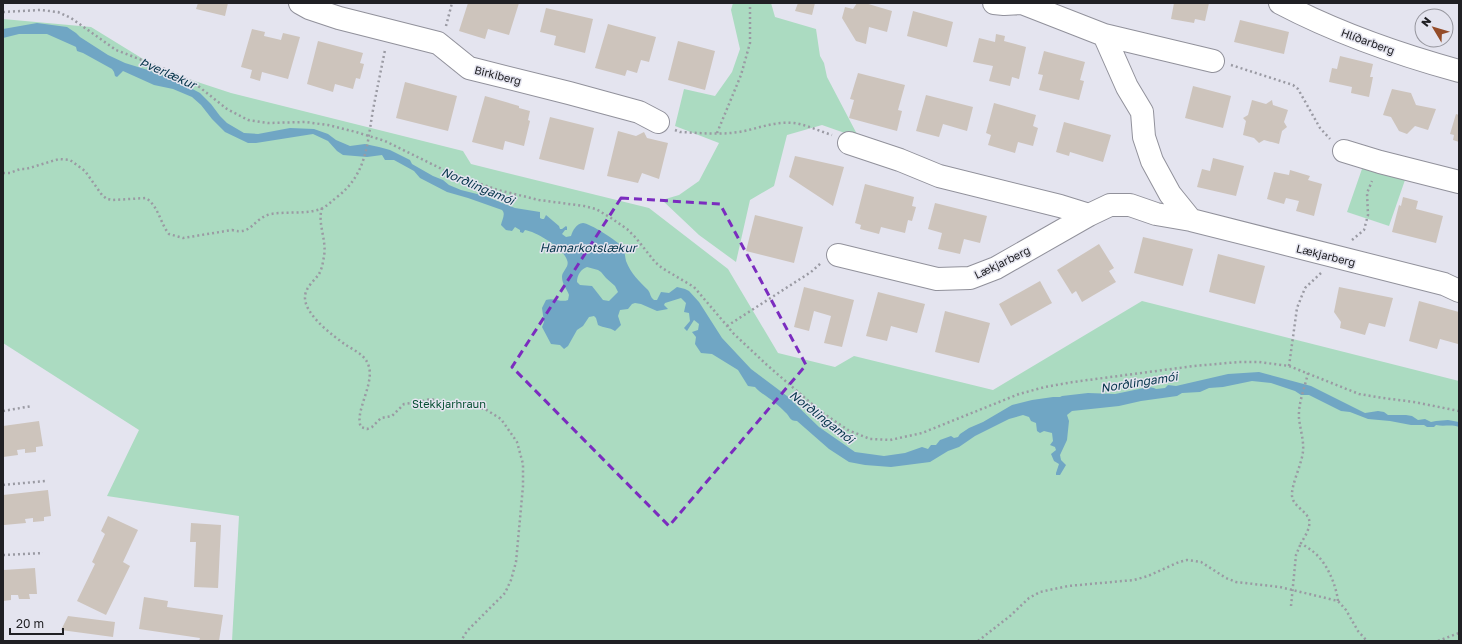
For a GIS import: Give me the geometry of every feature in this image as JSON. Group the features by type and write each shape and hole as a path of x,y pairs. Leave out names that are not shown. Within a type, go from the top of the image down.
{"street":[{"name":"Birkiberg","path":"300,3 309,8 339,18 392,30 438,43 469,68 625,108 639,112 658,122"},
{"path":"994,3 1022,3 1104,36 1213,61"},
{"name":"Hlíðarberg","path":"1280,3 1352,37 1423,61 1459,71"},
{"path":"1104,36 1127,87 1142,112 1144,137 1152,161 1170,194 1191,220"},
{"path":"849,144 900,160 939,176 1060,206 1089,215"},
{"path":"1344,151 1380,162 1459,182"},
{"name":"Lækjarberg","path":"838,255 937,278 970,278 996,268 1089,215 1110,205 1130,205 1156,214 1344,250 1459,290"}],"path":[{"path":"718,133 741,75 750,43 750,3"},
{"path":"3,12 40,10 58,12 71,18 116,50 165,69 193,82 227,109 248,120 268,123 305,122 368,136 390,144 450,173 498,190 539,200 596,209 627,229 640,242 655,262 662,268 694,287 727,326 767,365 825,415 839,425 866,438 876,440 897,439 922,433 1019,394 1059,384 1194,366 1239,362 1259,362 1289,366 1359,394 1414,402 1459,412"},
{"path":"3,173 10,173 20,169 26,169 59,160 70,160 85,171 102,195 107,199 146,198 156,207 162,224 169,234 183,238 232,230 240,232 245,231 257,220 271,214 311,212 322,208 343,193 356,178 364,159 385,47 392,30"},
{"path":"1213,61 1293,85 1298,90 1324,134 1344,151"},
{"path":"658,122 680,132 718,133 741,132 767,125 792,123 810,126 849,144"},
{"path":"1289,366 1298,308 1305,288 1364,230 1368,215 1367,192"},
{"path":"322,208 320,217 324,236 324,258 320,272 306,293 306,302 311,313 321,325 345,345 364,357 367,361 370,377 360,415 361,427 367,429 372,427 382,418 392,416 404,404 433,399 441,402 480,407 492,412 504,422 514,435 519,446 523,464 523,486 516,562 511,580 505,593 467,631 461,641"},
{"path":"727,326 811,272 824,261 838,255"},
{"path":"1291,606 1296,555 1310,522 1306,514 1293,501 1292,495 1303,452 1304,441 1299,418 1308,373"},
{"path":"3,411 32,406"},
{"path":"3,484 45,481"},
{"path":"1301,543 1316,554 1322,562 1333,582 1338,601 1346,610 1358,631 1366,641"},
{"path":"3,555 43,553"},
{"path":"978,641 1010,616 1029,598 1040,592 1068,586 1134,580 1148,576 1179,562 1201,562 1226,578 1236,582 1293,590 1338,601"},
{"path":"1438,641 1459,633"}],"highlighted area":[{"path":"621,198 720,204 806,365 669,526 512,367"}],"green space":[{"path":"733,3 771,3 775,17 816,29 820,56 824,63 827,77 859,138 822,125 787,135 774,186 750,200 736,262 699,235 662,200 679,195 699,181 719,143 675,126 684,89 715,96 732,72 740,49 731,10"},
{"name":"Stekkjarhraun","path":"3,19 91,27 161,70 231,93 463,151 471,164 649,208 728,269 778,353 835,367 854,356 993,390 1142,301 1459,381 1459,641 232,641 239,516 107,496 139,430 3,343"},
{"path":"1363,166 1405,180 1389,226 1347,212"}],"water":[{"name":"Hamarkotslækur","path":"37,23 67,27 108,55 125,63 151,71 155,74 166,76 200,93 227,123 244,133 258,134 290,128 314,129 328,134 336,140 350,146 365,144 390,150 410,160 412,164 433,176 461,190 485,196 515,208 540,212 540,218 544,219 546,215 559,226 560,229 566,226 567,230 565,230 562,234 566,237 571,236 578,225 583,223 591,226 622,247 630,270 648,290 654,300 657,300 661,292 669,293 677,287 689,291 699,302 722,338 751,369 787,396 819,427 855,452 884,456 905,453 922,447 928,449 931,445 936,445 940,440 951,436 954,438 958,437 969,428 983,422 1012,405 1032,400 1088,393 1115,394 1149,387 1156,389 1165,388 1168,385 1176,386 1228,374 1259,372 1311,386 1365,413 1378,411 1384,412 1388,415 1412,416 1418,420 1425,419 1431,422 1448,420 1459,422 1459,427 1436,425 1434,427 1427,427 1424,425 1411,425 1368,419 1350,412 1341,411 1309,395 1301,395 1295,391 1271,383 1252,381 1223,387 1209,388 1200,392 1182,393 1177,396 1119,406 1072,411 1067,415 1069,421 1067,440 1060,455 1061,460 1066,465 1060,475 1056,475 1059,464 1054,461 1051,454 1056,450 1055,447 1050,445 1053,441 1052,433 1044,431 1040,433 1037,431 1036,423 1031,421 1029,417 1023,415 1009,419 975,436 959,447 948,451 930,462 891,467 849,462 829,449 797,421 791,419 779,406 755,387 748,386 738,370 712,354 701,353 695,344 696,337 692,332 698,330 699,324 694,320 687,331 684,328 690,321 689,313 684,312 686,303 681,298 665,303 664,305 668,309 657,311 635,303 628,309 620,310 618,316 621,325 615,331 598,325 594,316 589,317 583,326 577,330 568,346 564,349 560,345 551,344 542,327 544,322 542,308 546,300 549,299 563,301 568,300 569,295 562,277 568,262 565,255 555,246 536,234 525,230 523,233 520,232 520,230 515,227 512,231 506,230 501,225 504,215 502,210 447,192 420,178 414,171 394,160 385,160 382,155 367,157 343,155 328,141 313,134 248,143 225,132 192,97 173,89 154,85 123,71 117,77 112,69 77,51 76,47 47,34 19,34 3,38 3,29","holes":["587,267 598,270 615,286 618,292 609,301 603,300 592,286 580,285 577,282 581,271 585,268"]}],"building":[{"path":"198,3 228,3 225,16 196,9"},
{"path":"468,3 519,3 509,35 488,29 485,39 459,31"},
{"path":"798,3 815,3 812,15 795,11"},
{"path":"857,3 865,3 892,11 887,32 869,27 866,44 856,41 842,18 845,7 853,9"},
{"path":"1174,3 1209,3 1205,21 1195,19 1194,23 1171,19"},
{"path":"546,8 593,19 585,53 554,45 556,36 540,32"},
{"path":"913,11 953,22 947,47 907,36"},
{"path":"1240,20 1289,32 1284,54 1234,42"},
{"path":"608,24 656,37 649,62 641,60 637,73 627,70 625,76 595,68"},
{"path":"252,29 265,32 264,36 281,40 283,33 300,37 288,79 262,72 260,81 250,78 252,70 241,67"},
{"path":"996,34 1005,36 1004,41 1026,47 1019,79 1012,77 1010,86 989,81 993,66 973,62 979,38 995,42"},
{"path":"318,41 363,53 360,63 364,64 360,79 356,78 353,89 335,84 333,92 307,84"},
{"path":"678,41 715,51 705,90 668,80"},
{"path":"1044,51 1085,62 1080,80 1084,81 1079,100 1039,90 1043,75 1038,74"},
{"path":"1340,56 1373,64 1370,77 1373,77 1369,97 1351,93 1352,87 1329,82 1332,68 1337,69"},
{"path":"858,73 905,85 898,110 902,111 897,131 849,118 854,100 850,99"},
{"path":"405,82 457,96 448,131 396,118"},
{"path":"1193,86 1231,96 1223,128 1185,118"},
{"path":"1392,89 1411,93 1416,105 1436,109 1428,130 1415,126 1407,134 1399,131 1391,117 1383,115"},
{"path":"926,95 973,107 967,131 943,124 939,137 916,131"},
{"path":"485,96 519,106 519,108 530,111 528,120 530,121 524,146 505,141 503,150 472,142"},
{"path":"1252,100 1266,104 1272,100 1273,105 1288,110 1284,122 1287,127 1282,131 1279,144 1264,140 1259,143 1254,138 1243,135 1246,121 1243,118 1248,115"},
{"path":"994,103 1036,115 1033,126 1038,128 1033,146 1018,142 1015,153 988,145 991,135 986,133"},
{"path":"1456,114 1459,115 1459,142 1453,140 1454,135 1450,134"},
{"path":"550,117 594,128 584,170 539,159"},
{"path":"1064,122 1111,135 1103,162 1070,152 1069,156 1056,152"},
{"path":"618,131 636,136 644,132 647,138 668,143 659,179 642,173 638,183 607,176"},
{"path":"795,156 844,167 833,206 789,177"},
{"path":"1213,158 1244,166 1236,196 1197,187 1202,169 1210,171"},
{"path":"1290,170 1310,176 1308,180 1322,184 1314,216 1296,211 1299,201 1286,198 1284,204 1267,199 1274,172 1289,175"},
{"path":"865,184 914,197 912,206 916,207 912,221 908,220 905,233 881,227 879,234 860,229 861,225 855,223"},
{"path":"1403,197 1418,201 1416,209 1443,216 1436,243 1392,232 1399,205 1401,206"},
{"path":"935,203 987,216 980,243 964,239 960,254 938,249 942,233 928,229"},
{"path":"755,215 803,227 794,263 746,251"},
{"path":"1143,237 1193,249 1183,286 1134,273"},
{"path":"1099,244 1114,268 1109,271 1116,282 1082,302 1076,291 1072,294 1057,270"},
{"path":"1218,254 1265,266 1255,304 1209,292"},
{"path":"1040,281 1052,303 1011,326 999,304"},
{"path":"804,287 854,300 842,347 824,343 831,316 814,311 809,331 794,327"},
{"path":"1339,287 1393,298 1385,327 1369,323 1365,335 1340,328 1341,322 1334,312"},
{"path":"878,292 925,304 917,333 891,326 887,341 866,336"},
{"path":"1419,301 1459,312 1458,344 1440,339 1437,349 1409,341"},
{"path":"945,311 990,323 979,363 935,352"},
{"path":"39,421 43,446 36,447 36,452 25,453 25,449 17,450 18,455 3,457 3,426"},
{"path":"48,490 51,516 44,517 44,521 33,522 33,518 25,519 26,523 4,525 3,495"},
{"path":"108,516 138,530 123,562 130,566 106,615 77,601 95,564 92,562 105,534 101,531"},
{"path":"191,523 221,525 218,588 194,587 196,542 190,542"},
{"path":"35,568 37,594 29,594 30,599 19,599 18,595 11,595 11,600 3,601 3,570"},
{"path":"144,597 168,601 167,607 223,615 219,641 199,641 200,638 139,629"},
{"path":"68,616 115,622 113,637 61,630"}],"water label":[{"name":"Þverlækur","path":"168,73"},
{"name":"Norðlingamói","path":"478,186"},
{"name":"Norðlingamói","path":"1139,382"},
{"name":"Norðlingamói","path":"822,417"}]}
